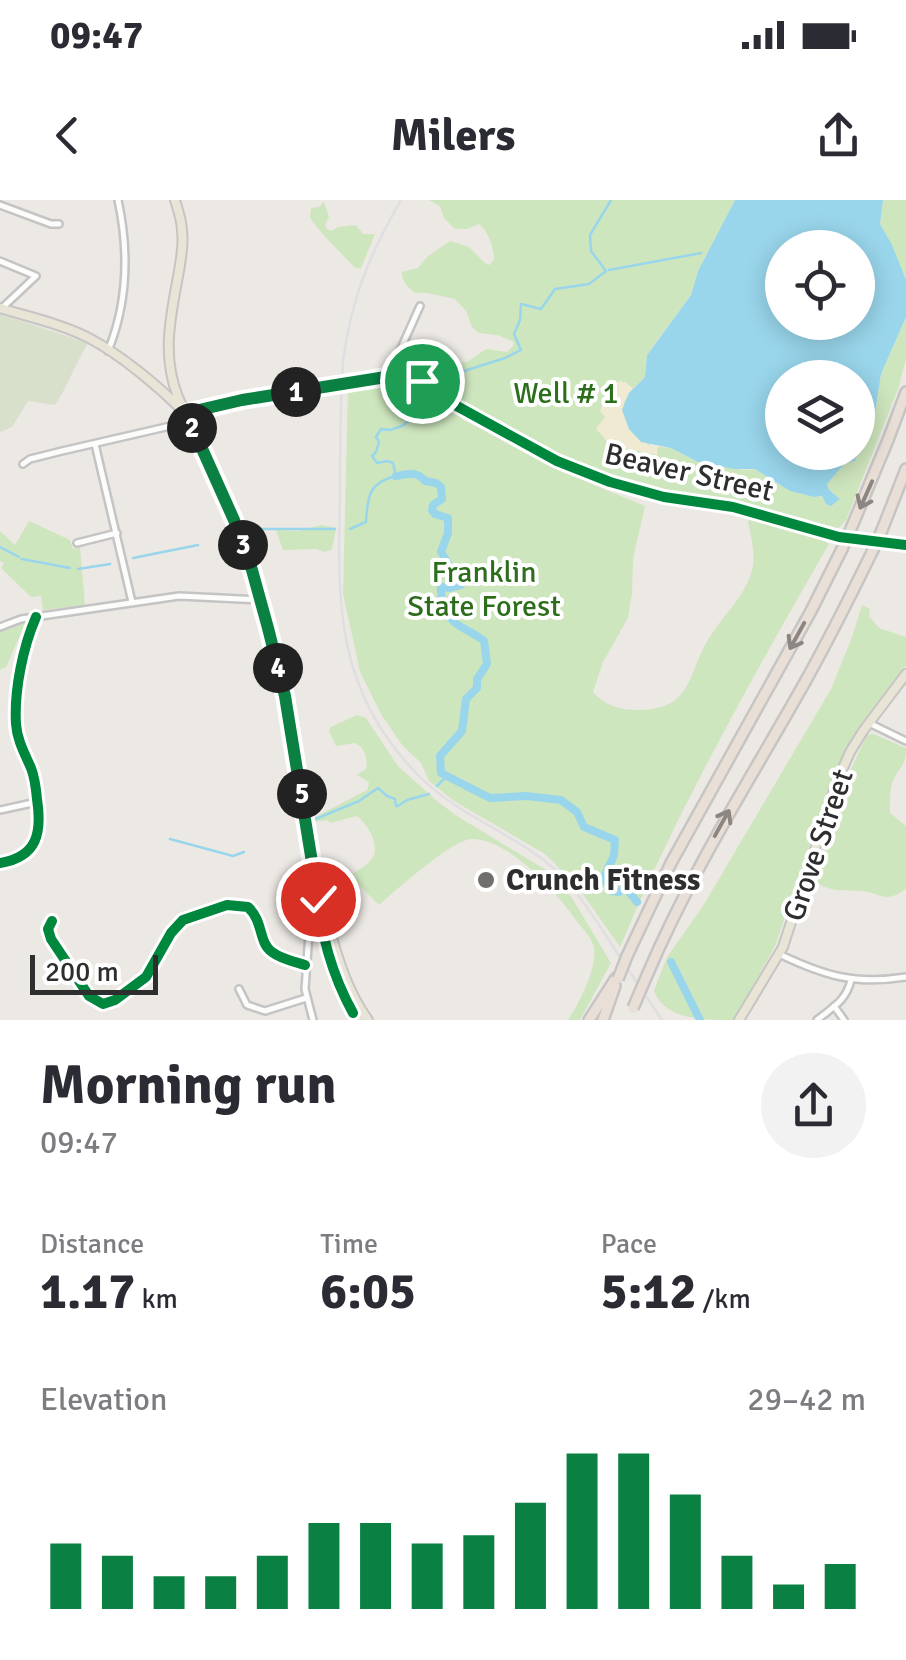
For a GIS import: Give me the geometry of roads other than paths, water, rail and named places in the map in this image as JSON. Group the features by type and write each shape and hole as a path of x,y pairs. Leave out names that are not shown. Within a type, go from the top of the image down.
{"highway":[{"path":"602,1020 632,944 672,863 842,549 906,392"},
{"path":"632,1014 681,900 804,683 872,552 906,468"},
{"path":"588,1020 617,979"}],"main road":[{"path":"175,200 183,233 168,327 171,376 234,520 260,600 285,696 331,970 363,1019"},
{"path":"1,308 78,334 108,350 186,413"},
{"path":"158,388 166,386 171,376"},
{"name":"Grove Street","path":"739,1020 779,954 836,784 856,742 906,674"}],"street":[{"path":"108,350 127,267 118,200"},
{"path":"0,206 59,224"},
{"path":"0,261 36,275 1,308"},
{"path":"392,376 420,306"},
{"name":"Beaver Street","path":"186,413 392,376 414,378 548,456 610,482 669,498 733,507 839,536 906,545"},
{"path":"23,464 30,459 180,424"},
{"path":"95,444 132,602"},
{"path":"77,543 117,533"},
{"path":"0,627 16,620 185,596 260,600"},
{"path":"0,863 20,856 36,840 40,828 32,772 16,723 22,655 36,617"},
{"path":"869,723 906,740"},
{"path":"0,810 38,802"},
{"path":"52,921 48,929 51,940 88,996 103,1004 115,1000 146,976 168,937 183,920 228,904 248,907 258,918 263,940 270,950 305,965"},
{"path":"310,918 305,965 306,998 313,1020"},
{"path":"779,954 851,980 906,977"},
{"path":"817,1020 848,993 851,980"},
{"path":"239,990 247,1005 265,1011 306,998"},
{"path":"834,1006 844,1020"}],"water":[{"path":"735,200 883,200 880,224 906,280 906,317 881,374 875,413 875,360 765,360 765,470 839,470 827,484 840,499 831,506 822,496 790,491 755,469 698,462 671,448 641,442 629,429 622,410 629,393 645,377 647,355 691,295 698,271"}],"waterway":[{"path":"350,529 366,522 369,498 375,487 396,476 393,463 377,463 372,456 381,429 402,426 422,411 427,391 436,380 521,350 514,334 521,304 541,309 555,289 589,284 606,271 591,251 590,235 611,200"},
{"path":"609,270 701,253"},
{"path":"396,476 415,474 441,487 442,499 432,510 448,518 448,533 441,552 461,585 441,587 442,600 453,621 484,641 487,664 477,679 477,688 466,699 462,731 440,756 441,773 490,798 526,796 561,800 577,812 584,827 615,840 614,855 605,875 607,885 611,891 626,888 637,902"},
{"path":"247,532 335,529"},
{"path":"133,558 198,545"},
{"path":"0,547 19,557"},
{"path":"22,559 70,568"},
{"path":"78,569 110,564"},
{"path":"437,786 447,776"},
{"path":"313,820 359,801 378,788 395,799 396,806 429,794"},
{"path":"170,839 233,856 244,852"},
{"path":"671,962 700,1020"}],"railway":[{"path":"401,200 363,278 343,362 340,576 342,612 357,680 392,744 419,776 451,802 535,854 567,882 662,1020"}],"place":[{"name":"Crunch Fitness","path":"486,880"}],"park label":[{"name":"Well # 1","path":"566,393"},
{"name":"Franklin State Forest","path":"484,589"}]}
